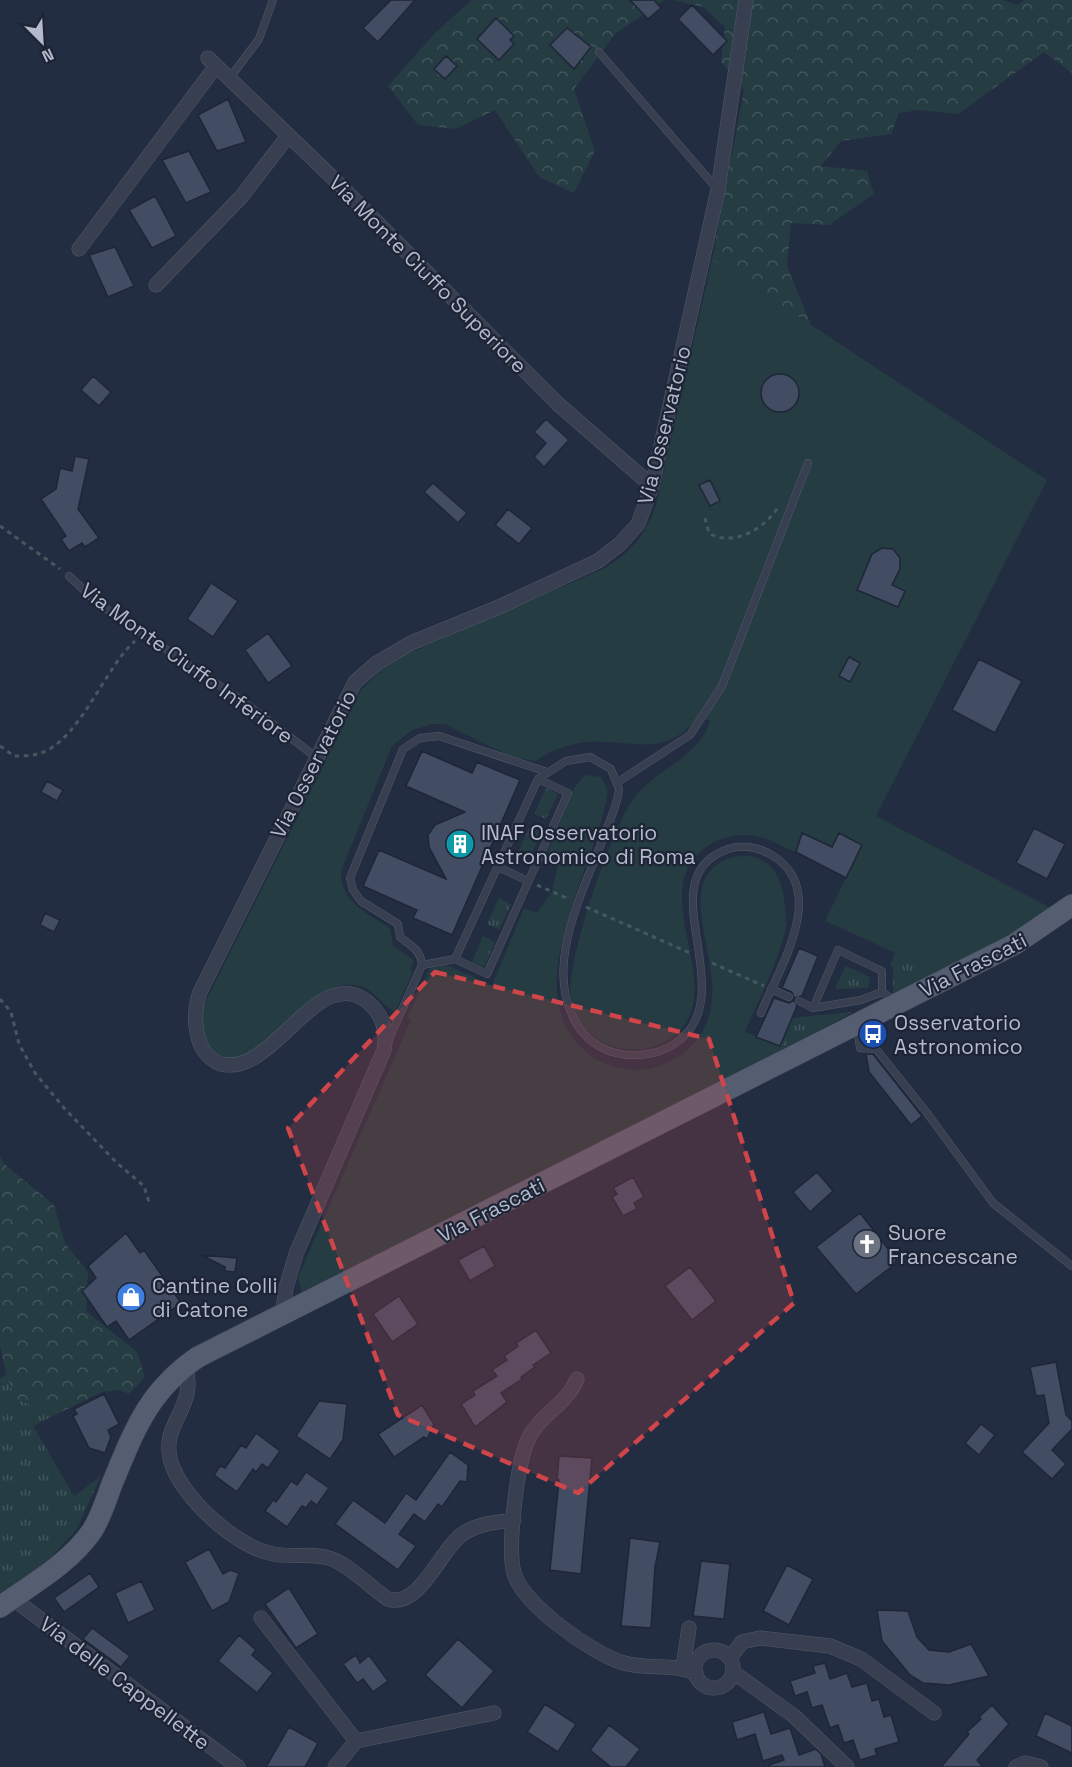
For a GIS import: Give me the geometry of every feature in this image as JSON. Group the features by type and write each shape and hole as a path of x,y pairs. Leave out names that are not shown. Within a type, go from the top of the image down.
{"main road":[{"name":"Via Frascati","path":"6,1603 60,1565 87,1538 98,1519 145,1411 162,1386 185,1366 218,1346 282,1316 857,1024 890,997 1024,939 1072,906"}],"street":[{"name":"Via Osservatorio","path":"282,1316 286,1288 296,1254 384,1050 386,1033 381,1017 368,1002 352,995 338,995 322,1001 261,1053 240,1064 225,1064 212,1058 202,1048 197,1029 196,1007 200,992 347,694 371,667 411,643 500,607 598,561 620,544 638,524 652,486 718,190 746,0"},
{"name":"Via Monte Ciuffo Superiore","path":"78,249 212,62 558,404 652,486"},
{"path":"156,285 241,197 288,136"},
{"path":"185,1366 190,1390 171,1432 169,1451 172,1466 197,1505 256,1548 279,1555 306,1555 331,1559 388,1599 398,1600 419,1588 447,1549 462,1534 483,1525 514,1520"},
{"path":"577,1379 570,1392 540,1421 528,1440 521,1464 514,1520 514,1572 523,1592 536,1605 583,1642 616,1660 641,1667 689,1670 706,1686 718,1688 728,1682 732,1665 742,1642 760,1638 830,1646 861,1659 934,1713"},
{"name":"Via delle Cappellette","path":"6,1603 238,1767"},
{"path":"261,1618 356,1741"},
{"path":"689,1628 689,1670"},
{"path":"689,1670 707,1651 720,1651 732,1665 794,1716 847,1767"},
{"path":"335,1767 356,1741 494,1713"},
{"path":"1016,1767 1031,1763 1041,1767"}],"lane":[{"path":"229,79 259,39 273,0"},
{"path":"599,52 718,190"},
{"path":"618,782 690,735 722,686 808,463"},
{"name":"Via Monte Ciuffo Inferiore","path":"69,576 99,603 241,700 316,757"},
{"path":"384,1050 422,965 417,950 400,937 398,924 361,901 353,890 350,878 404,749 420,738 439,736 547,772"},
{"path":"455,959 538,779 574,758 590,757 605,764 618,782 619,795 579,903 564,958 564,994 580,1029 595,1044 607,1050 633,1056 654,1053 673,1046 685,1035 695,1022 704,990 692,899 698,873 707,862 730,849 748,847 768,852 784,863 794,877 800,894 799,923 761,1013"},
{"path":"422,965 455,959 487,974 568,793 538,779"},
{"path":"498,867 528,881"},
{"path":"799,1001 813,1008 890,997 882,971 838,950 813,1008"},
{"path":"771,989 789,997"},
{"path":"857,1024 860,1048 876,1049 927,1113 993,1203 1072,1266"}],"path":[{"path":"705,518 706,529 714,537 743,535 762,527 774,513 790,487 800,485"},
{"name":"Via Monte Ciuffo Inferiore","path":"0,526 69,576"},
{"path":"0,746 14,756 39,754 64,738 122,652 143,634"},
{"path":"528,881 771,989"},
{"path":"0,999 11,1012 19,1044 35,1073 80,1125 144,1185 149,1202"}],"highlighted area":[{"path":"435,972 709,1039 794,1303 578,1493 398,1415 288,1128"}],"green space":[{"path":"472,0 665,0 616,33 574,89 595,151 574,193 539,177 495,110 456,129 418,125 388,86 436,32"},
{"path":"673,0 1002,0 1018,5 1024,0 1072,0 1072,73 1044,52 958,114 919,110 899,113 891,134 841,141 821,166 867,171 874,194 829,225 791,223 787,266 811,325 712,260 744,90 721,62 725,27 703,7"},
{"path":"712,260 1047,480 876,816 1060,913 944,975 825,921 862,845 839,833 832,847 802,833 796,852 760,837 737,835 726,838 711,844 690,864 682,889 684,917 694,976 693,1003 683,1027 651,1048 627,1050 612,1046 588,1031 577,1016 571,998 575,956 592,895 614,835 635,797 654,778 697,744 705,734 710,721 699,716 686,730 661,743 580,743 547,754 535,761 509,756 445,724 433,724 412,730 392,746 341,871 342,882 350,899 364,912 390,928 393,946 414,960 410,970 413,972 395,1012 367,989 361,986 344,985 328,990 313,1000 268,1043 253,1054 238,1059 222,1057 215,1053 210,1049 204,1037 202,1009 361,690 381,670 407,654 605,568 631,548 644,531 657,501"},
{"path":"585,775 601,777 608,791 601,821 566,926 558,961 557,995 565,1025 585,1051 599,1061 622,1069 639,1070 656,1067 679,1056 692,1045 702,1032 710,1013 712,992 711,971 701,911 701,893 706,877 717,864 727,859 755,857 770,866 780,881 786,923 777,957 745,1032 788,1049 302,1294 298,1277 411,1020 407,1018 430,968 447,965 492,985 524,908 537,913 552,892 558,865 545,859 574,788"},
{"path":"546,788 558,794 546,819 534,814"},
{"path":"530,826 542,832 530,857 518,852"},
{"path":"499,898 511,904 499,930 487,924"},
{"path":"483,936 495,942 484,967 472,962"},
{"path":"895,953 944,975 900,997 893,993 893,968 890,966"},
{"path":"846,966 870,977 868,988 836,989"},
{"path":"852,1012 788,1049 780,1046 792,1018"},
{"path":"0,1156 3,1163 54,1205 65,1243 88,1272 86,1311 137,1352 145,1377 129,1394 119,1390 102,1392 55,1415 16,1399 6,1375 0,1345"},
{"path":"6,1375 16,1399 55,1415 33,1426 74,1496 101,1476 76,1530 52,1556 0,1597 0,1378"}],"building":[{"path":"391,0 415,0 378,42 363,28"},
{"path":"630,0 654,0 661,8 648,19"},
{"path":"692,5 727,41 713,55 678,19"},
{"path":"496,18 514,36 510,40 514,44 499,60 477,39"},
{"path":"567,28 591,47 574,69 550,45"},
{"path":"446,56 457,66 445,79 434,69"},
{"path":"228,99 246,142 217,151 198,115"},
{"path":"189,151 211,192 186,203 162,160"},
{"path":"155,196 176,236 152,248 129,210"},
{"path":"115,247 134,286 108,297 89,255"},
{"path":"780,374 787,375 793,380 798,386 798,400 793,406 787,411 780,412 773,411 767,406 762,400 761,393 762,386 767,380 773,375"},
{"path":"93,376 111,392 99,406 81,390"},
{"path":"546,419 569,440 544,467 534,457 546,443 534,432"},
{"path":"75,456 89,459 78,509 99,538 85,547 82,543 69,551 61,539 66,536 41,499 56,489 60,468 72,471"},
{"path":"710,480 720,501 710,506 699,485"},
{"path":"433,483 467,513 458,523 424,492"},
{"path":"508,509 532,528 519,544 495,525"},
{"path":"882,548 893,549 900,558 900,569 892,585 905,591 898,607 857,590 872,554"},
{"path":"211,583 238,601 213,637 187,619"},
{"path":"268,633 292,666 268,683 245,650"},
{"path":"849,657 860,663 850,682 839,676"},
{"path":"979,659 1022,681 995,733 952,710"},
{"name":"INAF Osservatorio Astronomico di Roma","path":"422,751 472,773 477,762 520,780 452,935 413,918 417,910 363,886 379,850 446,879 429,847 428,835 435,825 465,812 406,786"},
{"path":"47,781 63,790 57,801 41,792"},
{"path":"1034,828 1065,844 1047,879 1016,863"},
{"path":"802,833 832,847 839,833 862,845 846,878 796,852"},
{"path":"45,913 60,920 54,932 40,925"},
{"path":"799,948 818,956 802,996 794,998 792,992 782,988"},
{"path":"774,998 789,1003 794,1000 797,1006 780,1046 756,1037"},
{"path":"866,1054 873,1054 922,1116 911,1125 869,1072"},
{"path":"817,1172 833,1191 810,1212 793,1192"},
{"path":"633,1177 644,1197 634,1203 637,1209 623,1216 612,1197 617,1194 613,1188"},
{"path":"860,1213 896,1259 895,1264 856,1294 816,1247"},
{"name":"Cantine Colli di Catone","path":"126,1233 140,1253 144,1250 181,1303 129,1340 116,1321 107,1327 82,1291 96,1278 88,1266"},
{"path":"484,1246 495,1266 470,1281 458,1260"},
{"path":"201,1255 237,1258 235,1272 225,1271 225,1267"},
{"path":"690,1267 716,1301 692,1320 665,1286"},
{"path":"399,1296 418,1324 392,1342 373,1314"},
{"path":"536,1330 551,1353 533,1365 535,1367 521,1377 522,1379 501,1393 507,1402 475,1427 461,1404 475,1395 473,1391 497,1376 492,1370 507,1360 504,1356 518,1346 516,1343"},
{"path":"1056,1362 1066,1415 1072,1421 1072,1429 1052,1450 1066,1464 1052,1479 1022,1452 1049,1423 1044,1395 1036,1396 1030,1367"},
{"path":"104,1394 119,1424 108,1430 111,1437 105,1453 89,1448 73,1416 77,1414 74,1409"},
{"path":"319,1401 347,1404 343,1440 330,1459 296,1436"},
{"path":"422,1405 434,1424 427,1439 424,1437 394,1457 378,1434"},
{"path":"981,1424 995,1435 979,1455 965,1443"},
{"path":"256,1433 280,1451 268,1468 262,1464 256,1472 253,1469 237,1492 214,1475 220,1466 225,1468 241,1445 246,1448"},
{"path":"450,1452 468,1465 467,1482 460,1481 442,1507 438,1504 425,1522 414,1514 399,1534 416,1546 398,1570 335,1524 353,1500 385,1523 406,1493 416,1500"},
{"path":"559,1456 592,1458 581,1574 550,1570 559,1480 557,1480"},
{"path":"306,1472 329,1488 317,1505 311,1501 306,1508 302,1506 287,1527 265,1511 273,1500 276,1502 291,1481 297,1485"},
{"path":"630,1538 660,1542 655,1567 651,1628 621,1626"},
{"path":"209,1549 223,1574 230,1570 239,1573 229,1602 212,1611 185,1562"},
{"path":"701,1561 730,1564 724,1619 693,1616"},
{"path":"787,1565 813,1579 789,1625 763,1611"},
{"path":"90,1573 99,1587 64,1612 54,1598"},
{"path":"141,1581 155,1610 128,1623 115,1593"},
{"path":"289,1588 318,1634 296,1648 265,1604"},
{"path":"877,1610 908,1611 917,1637 929,1650 949,1652 971,1644 989,1676 949,1685 923,1683 910,1675 882,1641"},
{"path":"92,1628 130,1656 121,1667 83,1639"},
{"path":"239,1635 256,1650 252,1655 273,1673 257,1693 218,1661"},
{"path":"458,1639 494,1671 462,1708 425,1675"},
{"path":"356,1655 360,1663 369,1655 388,1681 373,1692 363,1679 357,1683 343,1664"},
{"path":"825,1663 830,1679 847,1673 852,1687 867,1683 872,1701 879,1699 884,1717 891,1715 899,1742 875,1749 877,1755 860,1760 853,1740 844,1743 838,1725 830,1728 822,1705 812,1708 807,1692 795,1696 790,1681 815,1673 813,1666"},
{"path":"545,1704 576,1724 558,1752 527,1732"},
{"path":"992,1705 1009,1724 977,1760 983,1767 941,1767 969,1734 967,1732 981,1719 979,1717"},
{"path":"764,1712 771,1734 790,1728 799,1755 816,1749 821,1754 825,1767 769,1767 769,1765 784,1760 782,1755 763,1761 755,1734 737,1740 732,1722"},
{"path":"1045,1713 1072,1726 1072,1753 1036,1736"},
{"path":"609,1725 640,1749 626,1767 611,1767 590,1750"},
{"path":"289,1727 318,1743 305,1767 266,1767"}],"place":[{"name":"INAF Osservatorio Astronomico di Roma","path":"460,844"},
{"name":"Osservatorio Astronomico","path":"873,1034"},
{"name":"Suore Francescane","path":"867,1244"},
{"name":"Cantine Colli di Catone","path":"131,1297"}]}
